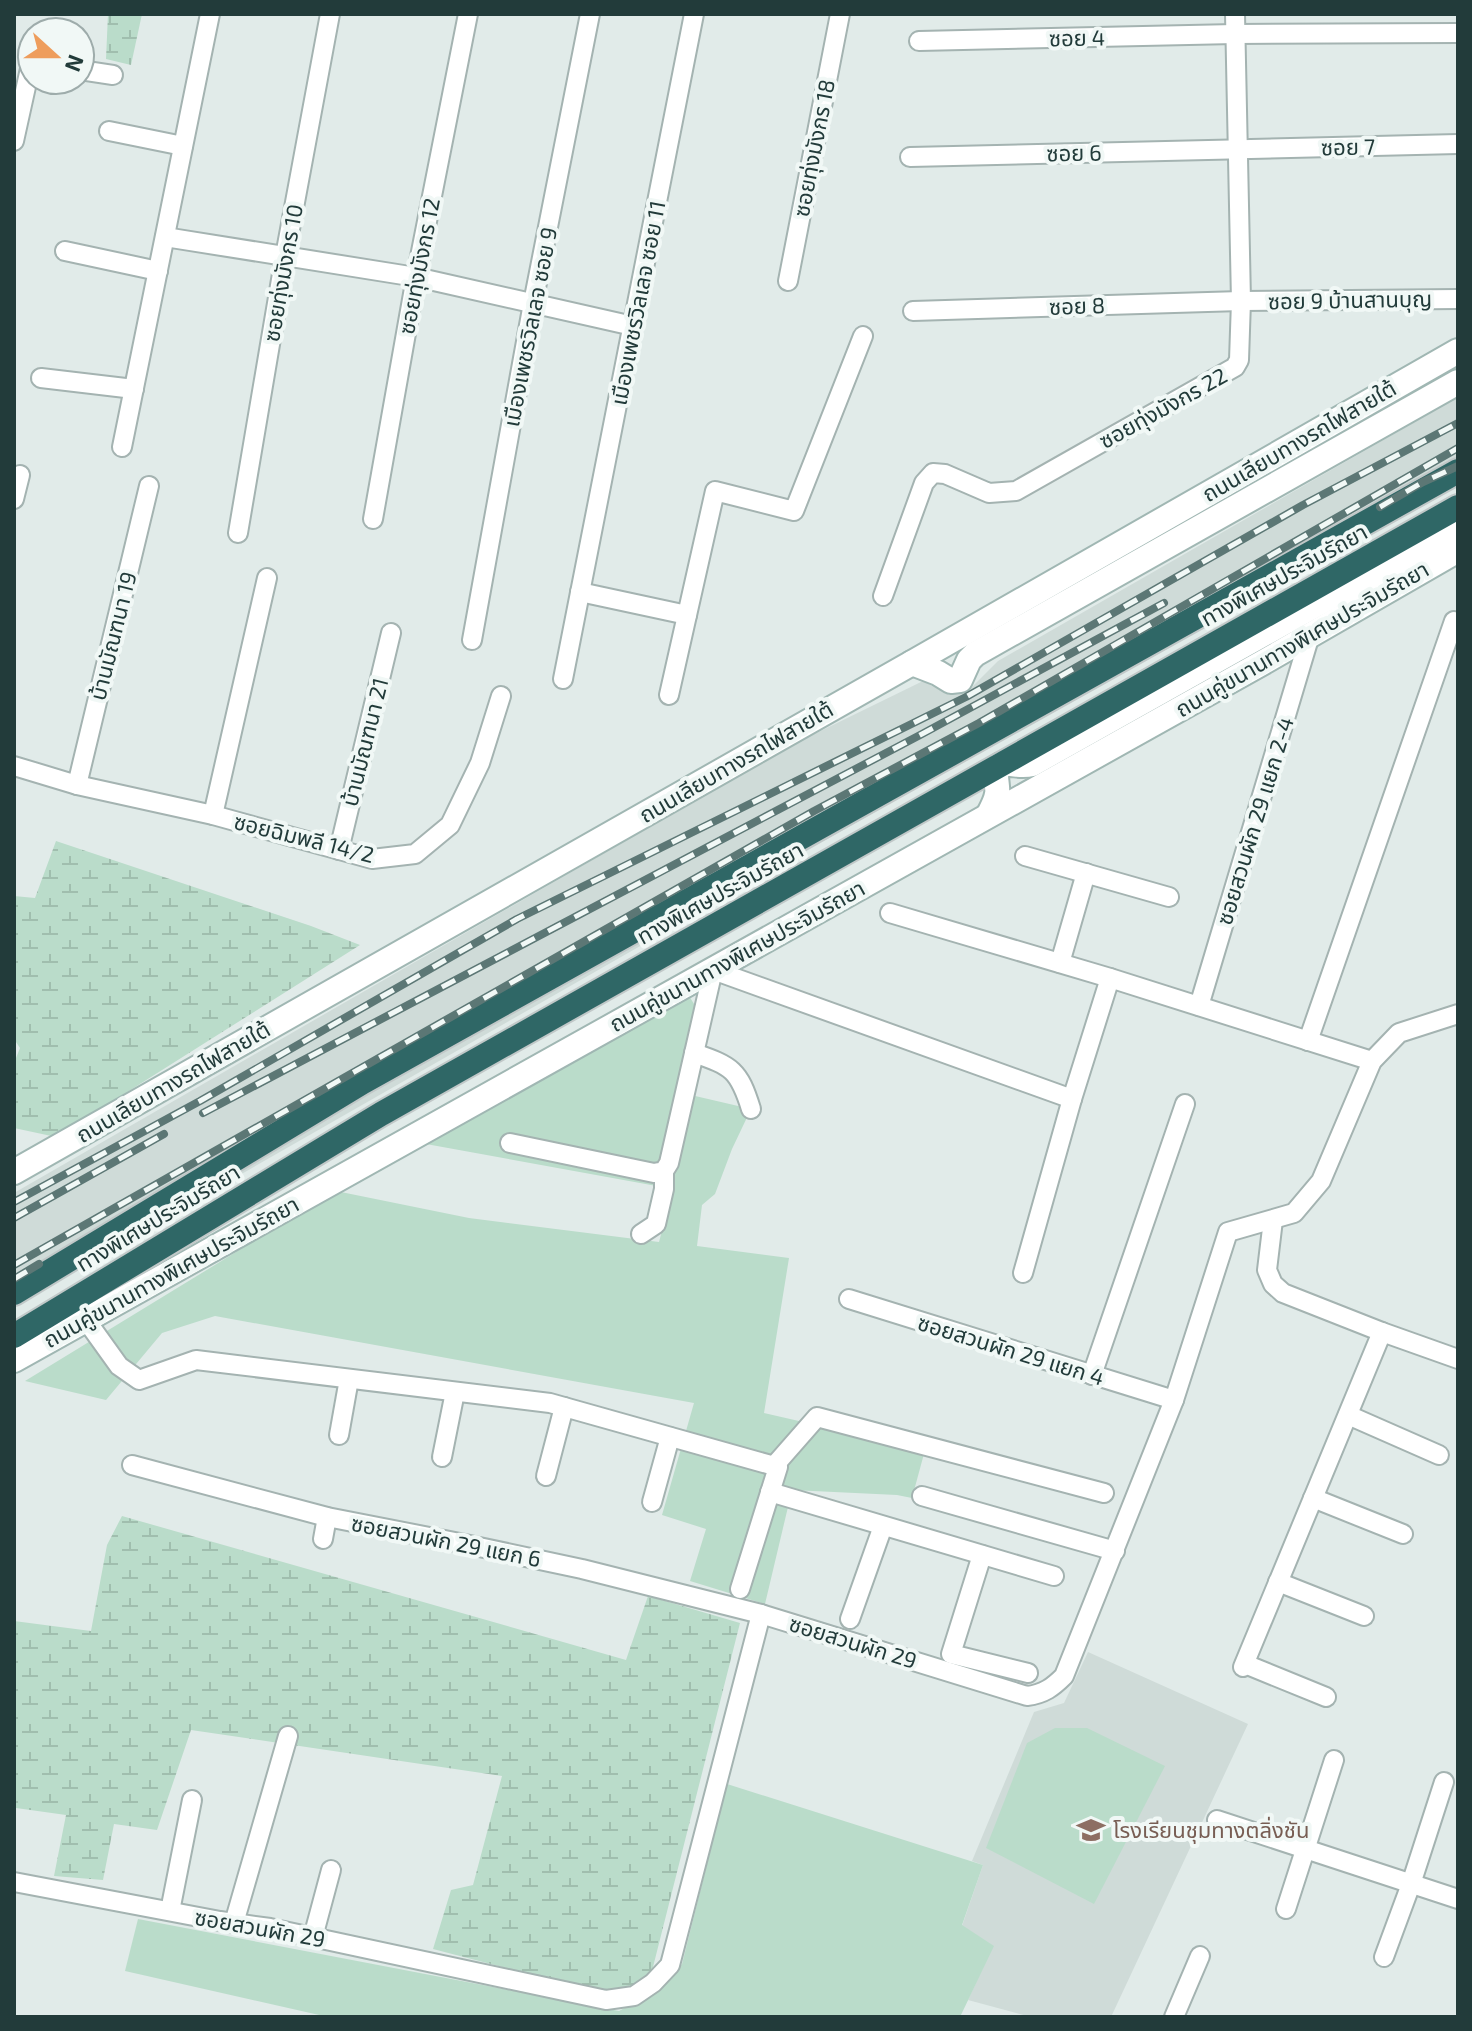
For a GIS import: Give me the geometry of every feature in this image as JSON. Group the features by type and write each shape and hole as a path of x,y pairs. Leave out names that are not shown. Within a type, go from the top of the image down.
{"highway":[{"name":"ทางพิเศษประจิมรัถยา","path":"14,1293 363,1082 1458,471"},
{"name":"ทางพิเศษประจิมรัถยา","path":"14,1336 381,1114 1458,507"}],"main road":[{"name":"ถนนเลียบทางรถไฟสายใต้","path":"14,1172 1458,351"},
{"path":"912,663 931,669 951,681 960,680 975,654 1458,382"},
{"path":"989,814 997,795 996,772 1002,764 1032,764 1458,525"},
{"name":"ถนนคู่ขนานทางพิเศษประจิมรัถยา","path":"14,1360 1458,550"}],"street":[{"path":"122,447 210,14"},
{"name":"ซอยทุ่งมังกร 10","path":"238,533 330,14"},
{"name":"ซอยทุ่งมังกร 12","path":"373,519 416,277 468,14"},
{"name":"เมืองเพชรวิลเลจ ซอย 9","path":"472,640 533,303 590,14"},
{"name":"เมืองเพชรวิลเลจ ซอย 11","path":"563,679 694,14"},
{"name":"ซอยทุ่งมังกร 18","path":"788,281 840,14"},
{"name":"ซอยทุ่งมังกร 22","path":"883,596 924,483 933,473 945,474 989,493 1016,491 1235,367 1239,360 1241,301 1235,14"},
{"name":"ซอย 4","path":"919,41 1458,33"},
{"path":"96,72 113,75"},
{"path":"14,141 25,96"},
{"path":"109,131 183,146"},
{"name":"ซอย 7","path":"1239,149 1458,144"},
{"name":"ซอย 6","path":"910,157 1239,149"},
{"path":"165,237 416,277 633,326"},
{"path":"65,251 158,271"},
{"name":"ซอย 9 บ้านสานบุญ","path":"1241,301 1458,299"},
{"name":"ซอย 8","path":"913,311 1241,301"},
{"path":"669,695 715,491 794,511 863,336"},
{"path":"41,378 134,389"},
{"path":"14,499 20,475"},
{"name":"บ้านมัณฑนา 19","path":"77,785 149,486"},
{"path":"213,815 267,578"},
{"path":"580,592 687,615"},
{"path":"1308,1041 1454,621"},
{"name":"บ้านมัณฑนา 21","path":"339,850 391,633"},
{"name":"ซอยสวนผัก 29 แยก 2-4","path":"1199,1006 1310,635"},
{"name":"ซอยฉิมพลี 14/2","path":"14,766 77,785 213,815 372,859 415,854 450,825 480,763 501,696"},
{"path":"1025,856 1169,897"},
{"path":"1060,963 1086,873"},
{"path":"890,913 1110,978 1372,1061"},
{"path":"641,1234 656,1224 664,1189 664,1171 669,1163 713,970 1072,1099"},
{"path":"1023,1273 1110,978"},
{"name":"ซอยสวนผัก 29","path":"14,1882 313,1937 606,2000 634,1996 653,1983 670,1965 761,1614 1027,1696 1039,1695 1052,1688 1064,1676 1174,1400 1228,1232 1294,1213 1321,1181 1372,1061 1399,1033 1458,1014"},
{"path":"694,1053 721,1063 738,1075 751,1109"},
{"path":"1092,1375 1185,1104"},
{"path":"510,1143 654,1173 664,1171"},
{"path":"1273,1220 1267,1270 1273,1284 1283,1293 1458,1359"},
{"name":"ซอยสวนผัก 29 แยก 4","path":"849,1299 1174,1400"},
{"path":"86,1320 119,1366 139,1380 196,1360 550,1403 778,1467 740,1589"},
{"path":"1326,1697 1244,1665 1382,1332"},
{"path":"339,1435 349,1379"},
{"path":"442,1457 455,1392"},
{"path":"546,1476 564,1407"},
{"path":"1348,1415 1439,1455"},
{"path":"774,1466 817,1417 1104,1493"},
{"path":"652,1502 670,1437"},
{"name":"ซอยสวนผัก 29 แยก 6","path":"132,1465 327,1517 582,1569 761,1614"},
{"path":"770,1492 1054,1576"},
{"path":"922,1496 1115,1551"},
{"path":"1313,1498 1403,1534"},
{"path":"323,1539 327,1517"},
{"path":"850,1619 883,1526"},
{"path":"982,1555 951,1654 1028,1673"},
{"path":"1278,1582 1364,1616"},
{"path":"234,1923 288,1736"},
{"path":"1286,1909 1334,1760"},
{"path":"1384,1957 1444,1782"},
{"path":"170,1911 192,1800"},
{"path":"1217,1820 1458,1899"},
{"path":"313,1937 331,1870"},
{"path":"1174,2017 1200,1956"}],"shaded area":[{"path":"1458,393 1458,485 1368,530 14,1304 14,1193 790,746 923,681 949,695 968,691 998,661 1427,415"},
{"name":"โรงเรียนชุมทางตลิ่งชัน","path":"1088,1652 1248,1724 1111,2017 1031,2017 968,2000 993,1946 962,1926 983,1865 972,1861 1034,1712 1064,1703"}],"green space":[{"path":"108,14 142,14 131,65 106,59"},
{"path":"56,841 360,945 56,1137 14,1128 14,1063 20,1048 14,1039 14,896 35,898"},
{"path":"689,996 696,1007 678,1092 751,1109 715,1194 702,1205 697,1246 789,1258 764,1413 925,1450 912,1498 792,1490 765,1604 690,1581 706,1529 662,1515 694,1403 215,1316 162,1333 106,1400 25,1381 336,1191 469,1218 659,1242 673,1189 426,1144"},
{"path":"122,1516 626,1660 648,1596 740,1623 652,1971 622,1998 433,1949 451,1890 473,1885 502,1776 191,1730 157,1830 114,1824 103,1880 54,1876 66,1815 16,1808 14,1813 14,1621 91,1631 107,1545"},
{"path":"1055,1728 1087,1728 1165,1766 1094,1904 986,1848 1027,1743"},
{"path":"727,1784 983,1865 962,1925 994,1946 960,2017 328,2017 125,1971 138,1919 619,2011 662,1988 682,1964"}],"railway":[{"path":"14,1202 200,1101 517,919 966,697 1303,505 1458,423"},
{"path":"14,1265 814,811 979,723 1458,448"},
{"path":"1380,507 1458,466"},
{"path":"203,1113 1164,603"},
{"path":"14,1218 164,1134"},
{"path":"14,1279 39,1264"}],"place":[{"name":"โรงเรียนชุมทางตลิ่งชัน","path":"1091,1830"}]}
